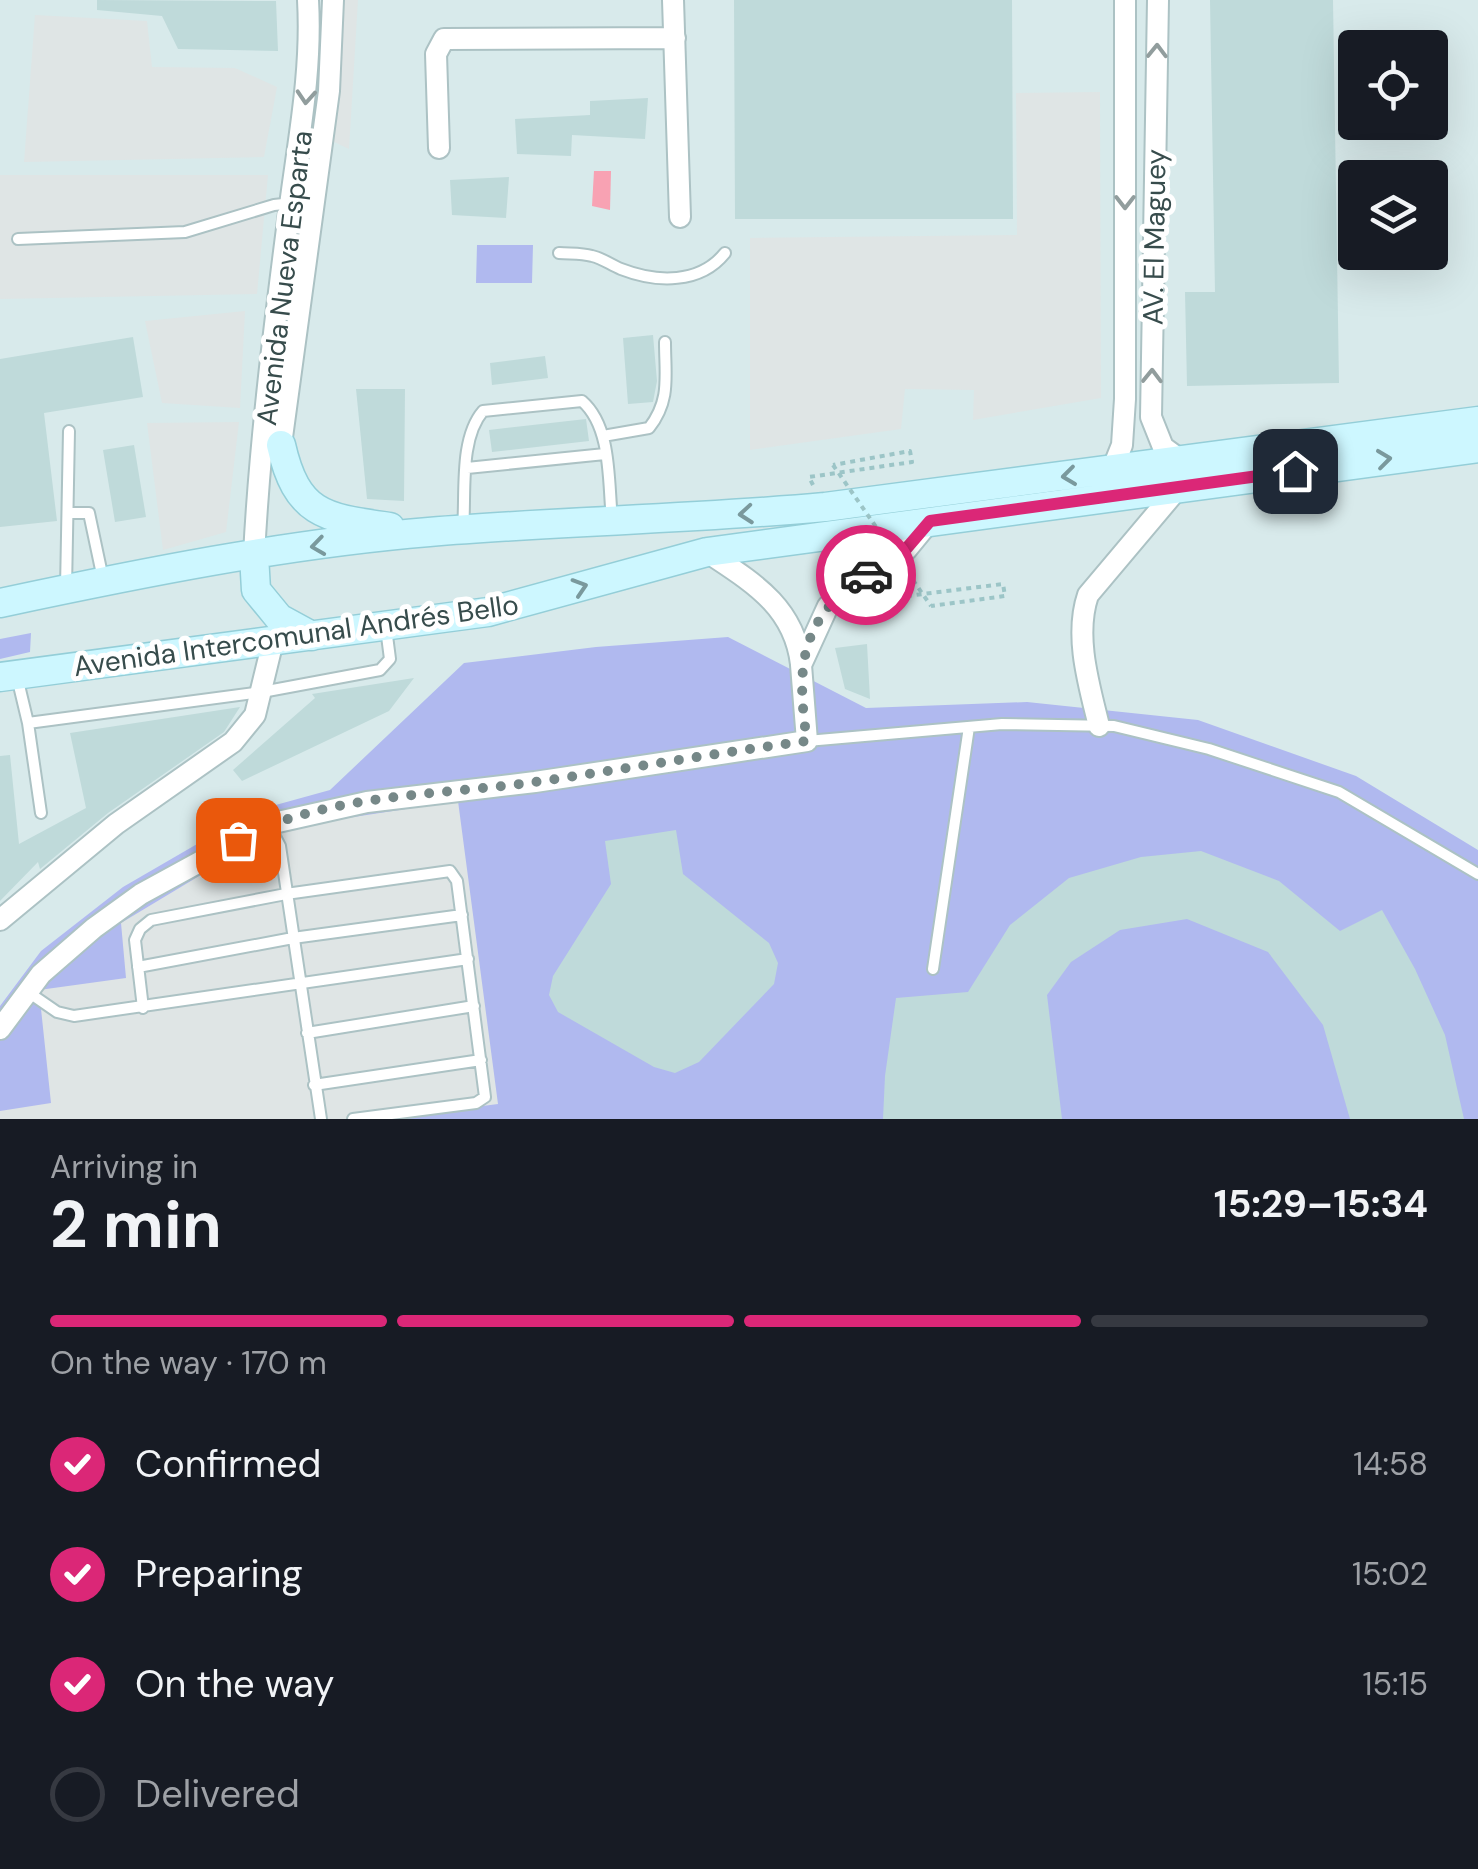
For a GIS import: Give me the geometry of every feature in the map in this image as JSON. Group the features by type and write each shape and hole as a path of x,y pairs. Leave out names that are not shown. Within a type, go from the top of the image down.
{"main road":[{"name":"Avenida Intercomunal Andrés Bello","path":"8,676 488,612 707,552 930,521 1478,421"},
{"path":"272,444 309,506 336,520 426,532"},
{"name":"Avenida Intercomunal Andrés Bello","path":"0,603 254,555 426,532 735,515 1112,470 1180,474 1478,448"},
{"path":"254,555 256,590 279,618 312,636"}],"street":[{"name":"Avenida Nueva Esparta","path":"272,444 290,203 306,103 308,0"},
{"name":"Avenida Nueva Esparta","path":"254,555 256,511 272,444 314,204 328,90 333,0"},
{"path":"673,0 680,217"},
{"name":"AV. El Maguey","path":"1112,470 1122,446 1126,399 1125,0"},
{"name":"AV. El Maguey","path":"1158,0 1151,418 1180,474"},
{"path":"439,148 436,54 444,39 676,38"},
{"path":"1100,726 1088,682 1082,612 1088,595 1180,474"},
{"path":"801,665 828,606 906,549 930,521"},
{"path":"0,1029 41,974 94,928 141,894 268,824 367,802 535,782 807,741 798,639 785,616 752,582 707,552"},
{"path":"0,920 116,824 233,742 255,715 273,642"}],"lane":[{"path":"1126,158 1156,158"},
{"path":"18,239 185,232 274,205 314,204"},
{"path":"559,252 593,256 648,276 688,278 714,266 726,252"},
{"path":"603,436 649,428 658,418 666,402 666,342"},
{"path":"463,530 474,421 482,411 582,401 595,412 603,436 612,520"},
{"path":"66,589 69,431"},
{"path":"467,468 605,454"},
{"path":"68,513 89,513 104,582"},
{"path":"28,724 262,692 380,670 390,659 386,628"},
{"path":"8,676 28,724 41,813"},
{"path":"807,741 1002,724 1100,726 1144,732 1339,792 1478,874"},
{"path":"932,969 970,727"},
{"path":"268,824 280,846 321,1119"},
{"path":"143,1008 135,940 151,920 445,869 458,881 485,1091 482,1100 353,1119"},
{"path":"138,966 293,938 462,915"},
{"path":"28,992 57,1012 74,1016 468,959"},
{"path":"307,1033 474,1006"},
{"path":"314,1085 481,1060"}],"path":[{"path":"852,473 912,462 910,450 833,465 931,606 1004,596 1003,584 934,593 862,602"}],"shaded area":[{"path":"0,0 1478,0 1478,1119 0,1119"},
{"path":"340,0 358,0 349,149 330,140"},
{"path":"35,15 147,21 152,67 235,68 277,87 264,157 24,162"},
{"path":"1100,92 1101,398 973,420 974,390 905,389 901,429 750,450 750,238 1017,235 1016,93"},
{"path":"594,171 611,171 610,210 592,206"},
{"path":"0,175 268,175 257,294 0,299"},
{"path":"477,245 533,245 532,283 476,283"},
{"path":"245,311 240,408 162,403 145,321"},
{"path":"239,422 226,532 163,550 147,423"},
{"path":"31,633 30,652 0,659 0,639"},
{"path":"728,637 866,708 1027,702 1198,720 1356,776 1478,850 1478,1119 0,1119 0,1006 41,951 123,887 254,811 330,790 464,663"},
{"path":"458,801 498,1104 382,1119 0,1119 0,1111 51,1103 39,990 126,978 121,923 254,843 295,826"}],"building":[{"path":"97,0 276,1 278,51 178,49 162,16 97,10"},
{"path":"734,0 1012,0 1013,219 735,219"},
{"path":"1210,0 1333,0 1339,383 1187,386 1185,292 1215,292"},
{"path":"648,98 645,139 572,135 571,156 517,154 515,119 590,115 590,101"},
{"path":"509,177 506,218 452,215 450,180"},
{"path":"653,335 657,381 653,402 628,404 623,338"},
{"path":"133,337 143,397 44,413 57,521 0,527 0,359"},
{"path":"545,356 548,378 492,385 490,363"},
{"path":"356,389 405,389 404,501 367,499"},
{"path":"586,419 589,441 492,452 489,430"},
{"path":"134,445 146,517 115,522 103,450"},
{"path":"867,644 870,699 845,689 835,648"},
{"path":"414,678 389,711 242,781 233,770 315,698 312,694"},
{"path":"240,707 224,732 108,813 40,869 38,862 0,901 0,756 10,755 19,844 86,808 70,733"},
{"path":"676,830 683,874 769,943 778,963 774,984 699,1062 675,1073 654,1067 558,1012 549,995 553,976 611,884 605,841"},
{"path":"1201,851 1279,881 1340,931 1382,910 1445,1035 1464,1119 1350,1119 1323,1025 1268,952 1187,919 1120,930 1071,962 1047,995 1062,1119 883,1119 896,998 968,992 1010,925 1069,878 1141,857"}],"way so far":[{"path":"238,840 268,824 367,802 535,782 807,741 801,665 828,606 866,575"}],"route":[{"path":"866,575 906,549 930,521 1295,471"}]}
